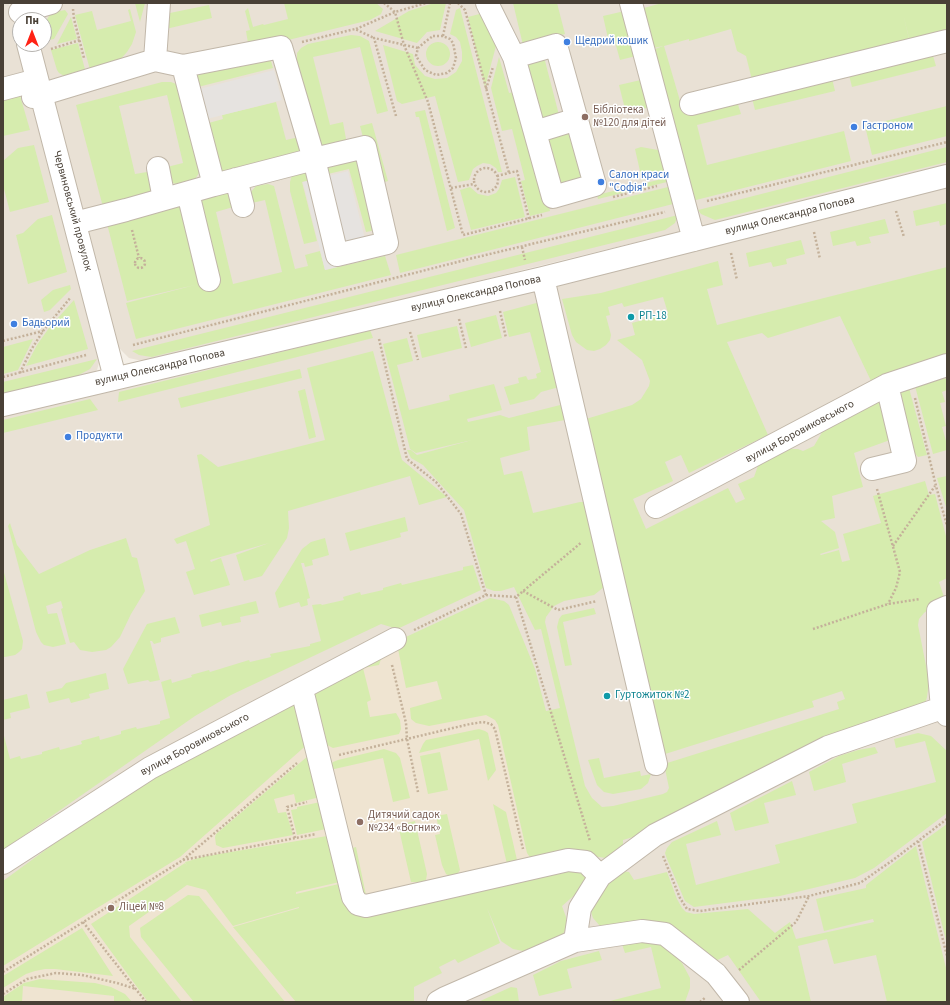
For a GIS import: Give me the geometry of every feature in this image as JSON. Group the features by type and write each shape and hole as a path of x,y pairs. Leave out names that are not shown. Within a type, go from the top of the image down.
{"street":[{"path":"155,60 159,3"},
{"path":"487,3 514,57 553,197 595,185 556,45 514,57"},
{"path":"631,3 694,240"},
{"path":"20,12 62,5"},
{"path":"691,104 947,41"},
{"path":"3,89 37,90 155,60 183,66 281,47 314,159 337,255 387,243 365,147 314,159 236,179 75,223"},
{"name":"Червиновський провулок","path":"38,52 37,90 75,223 115,378"},
{"path":"183,66 198,106 214,185"},
{"path":"535,132 577,119"},
{"path":"158,168 164,199"},
{"name":"вулиця Олександра Попова","path":"3,405 543,278 947,176"},
{"path":"236,179 243,206"},
{"path":"188,193 209,280"},
{"path":"543,278 656,764"},
{"name":"вулиця Боровиковського","path":"656,507 887,385 947,365"},
{"path":"872,469 905,461 887,385"},
{"path":"575,941 580,908 600,876 655,835 828,747 944,712 938,663 943,609"},
{"name":"вулиця Боровиковського","path":"3,863 150,768 391,642"},
{"path":"300,689 304,698 319,756 353,897 358,904 366,906 527,868 568,860 586,862 600,876"},
{"path":"438,1002 575,941 642,931 664,934 716,974 738,1002"}],"path":[{"path":"384,3 395,12 404,45 428,102 463,235"},
{"path":"281,47 355,29 395,12 426,3"},
{"path":"443,36 450,3"},
{"path":"458,3 465,10 509,173"},
{"path":"62,5 74,20 86,63"},
{"path":"355,29 374,38 418,48"},
{"path":"433,36 443,36 450,39 453,43 456,58 453,68 447,73 436,75 425,70 416,56 418,48 433,36"},
{"path":"374,38 396,116"},
{"path":"52,45 80,40"},
{"path":"133,345 462,261 947,142"},
{"path":"482,168 488,168 494,171 497,176 498,182 495,188 490,191 483,192 474,184 474,177 482,168"},
{"path":"497,176 517,171 529,219"},
{"path":"451,188 474,184"},
{"path":"895,207 904,237"},
{"path":"126,210 139,258"},
{"path":"813,228 820,259"},
{"path":"730,249 737,280"},
{"path":"139,258 146,262 145,266 142,268 135,264 136,260 139,258"},
{"path":"20,373 31,350 43,331 73,295"},
{"path":"498,306 506,338"},
{"path":"373,317 407,459 436,482 461,514 486,595"},
{"path":"459,317 466,348"},
{"path":"410,330 418,360"},
{"path":"3,341 43,331"},
{"path":"3,377 87,355"},
{"path":"910,378 947,526"},
{"path":"872,469 900,572 896,588 888,604"},
{"path":"893,546 936,486"},
{"path":"418,792 391,642 486,595 516,597 600,527"},
{"path":"522,591 558,610 617,597"},
{"path":"516,597 600,876"},
{"path":"813,629 888,604 934,597 943,609"},
{"path":"3,972 183,860 309,752 319,756 408,739 483,722 491,724 495,729 527,868"},
{"path":"296,838 287,807 328,796"},
{"path":"655,835 680,898 687,909 700,911 809,896 860,883 947,819"},
{"path":"183,860 336,830"},
{"path":"918,841 947,956"},
{"path":"700,1002 796,922 809,896"},
{"path":"83,922 146,1002"},
{"path":"3,994 27,979 56,973 82,975 136,989"}],"shaded area":[{"path":"3,3 9,3 12,15 12,52 22,52 101,356 97,370 86,380 3,400"},
{"path":"25,3 947,3 947,166 147,362 129,358 116,345 38,52 52,52 52,12 28,12"},
{"path":"274,70 282,100 207,119 199,89"},
{"path":"348,171 370,259 325,270 303,182"},
{"path":"947,188 947,1002 3,1002 3,415"},
{"name":"Дитячий садок №234 «Вогник»","path":"470,611 570,853 508,881 352,1002 3,1002 3,888 137,791 188,758"}],"green space":[{"path":"135,3 145,3 140,22"},
{"path":"284,3 376,3 383,9 381,14 370,20 280,42 248,43 246,31 250,30 245,11 248,8 253,27 264,25 288,19"},
{"path":"434,3 446,3 440,30 427,32 417,43 375,31 409,11"},
{"path":"513,3 557,3 565,34 523,45"},
{"path":"662,3 947,3 947,33 910,42 903,14 910,43 753,84 746,56 737,51 731,29 689,41 689,39 664,46 683,111 736,98 741,114 697,125 707,165 844,131 851,161 692,201 655,49 663,46 654,48 644,8"},
{"path":"209,5 212,18 166,29 165,14"},
{"path":"460,8 502,172 498,172 496,168 490,164 483,163 473,169 469,180 458,182 435,96 402,104 397,101 383,45 413,54 415,65 425,76 435,79 447,78 456,72 462,61 460,42 456,37 450,34 456,10"},
{"path":"130,9 136,32 132,44 116,64 92,77 75,15 92,11 97,30 131,21 128,10"},
{"path":"65,10 68,14 54,39 52,39 52,13"},
{"path":"629,10 640,55 620,60 615,42 609,43 603,16"},
{"path":"487,12 496,46 485,87 468,17"},
{"path":"71,17 77,39 57,44"},
{"path":"351,35 360,36 369,41 388,111 377,114 360,47 313,57 330,125 343,122 346,139 345,142 322,148 297,61 297,53 301,48 308,44"},
{"path":"438,42 443,43 449,49 449,59 443,65 438,66 433,65 427,59 426,54 427,49 433,43"},
{"path":"78,43 87,77 66,77 59,73 52,50"},
{"path":"931,49 936,66 852,87 848,71"},
{"path":"269,54 273,68 198,87 194,73"},
{"path":"499,57 509,93 519,91 550,211 530,216 521,181 525,180 512,129 502,131 491,88"},
{"path":"544,57 559,115 539,120 525,62"},
{"path":"831,74 835,91 755,110 751,94"},
{"path":"645,79 651,107 626,113 619,85"},
{"path":"162,82 171,82 176,84 180,90 199,162 199,173 192,184 176,184 167,181 163,168 183,163 167,95 119,106 135,174 147,172 151,190 146,194 103,207 76,105"},
{"path":"19,92 30,130 3,136 3,96"},
{"path":"276,102 286,140 299,137 304,154 219,176 205,124 223,119 222,115"},
{"path":"947,106 947,136 872,155 865,126"},
{"path":"425,110 455,228 447,231 419,117 416,117 415,112"},
{"path":"372,123 388,181 382,183 380,201 360,126"},
{"path":"573,126 587,179 557,186 543,134"},
{"path":"34,145 49,202 10,212 3,185 3,161 18,148"},
{"path":"641,147 658,150 664,158 669,172 642,180 635,149"},
{"path":"947,147 947,162 715,220 701,214 698,210"},
{"path":"357,155 376,230 366,232 349,169 328,174 326,163"},
{"path":"313,166 316,179 302,182 317,241 304,244 290,191 290,182 292,175"},
{"path":"515,177 525,217 471,230 460,190 470,187 478,194 488,196 496,193 502,180"},
{"path":"670,177 671,181 598,199 597,195"},
{"path":"268,184 274,186 295,269 308,266 305,255 320,251 325,270 385,256 391,275 136,339 126,303 214,280 200,205 204,197 225,193 229,194 233,207 216,212 233,284 282,272 265,200 252,203 250,193 256,186"},
{"path":"672,186 677,203 400,273 396,255"},
{"path":"180,203 199,284 127,301 106,220"},
{"path":"947,203 947,224 940,226 939,221 916,226 913,211"},
{"path":"52,215 67,272 28,284 16,235 23,233 38,219"},
{"path":"678,215 675,223 665,230 152,357 139,355 132,351"},
{"path":"885,219 889,233 869,237 871,243 857,246 855,241 833,246 830,232"},
{"path":"801,240 805,254 786,259 787,264 773,267 771,262 749,267 746,253"},
{"path":"718,261 723,285 707,289 717,325 947,267 947,361 872,383 840,316 768,338 762,333 727,342 768,435 689,473 681,455 665,462 673,481 633,499 646,529 728,488 736,503 745,499 738,484 754,477 759,463 789,449 798,449 803,451 814,446 824,429 835,421 882,400 890,440 854,453 863,487 832,496 835,518 821,521 835,532 839,548 820,554 839,550 842,562 850,560 843,534 881,523 873,496 925,481 929,495 935,494 947,540 947,578 939,582 944,597 924,613 919,619 918,625 929,681 925,704 663,828 623,840 623,852 613,859 571,853 532,860 527,853 498,725 495,720 486,715 429,726 416,723 411,719 410,708 442,699 437,681 406,688 398,649 395,642 490,598 504,601 509,605 535,669 546,711 560,708 541,629 535,630 514,587 501,591 494,591 486,588 464,510 423,465 411,458 407,450 411,450 417,455 472,440 416,453 410,449 383,344 407,338 413,361 397,365 409,410 450,400 449,395 494,384 502,410 467,419 468,422 500,415 509,418 568,403 567,416 565,420 527,427 530,450 500,458 504,475 522,471 533,513 580,502 586,502 604,587 594,595 564,601 554,606 546,617 545,622 585,786 592,798 602,807 613,806 663,794 667,792 669,788 664,764 839,709 837,702 845,699 842,691 812,701 814,707 662,755 586,419 632,405 641,399 649,386 650,381 642,360 617,340 635,335 632,323 668,313 663,297 624,307 622,303 608,307 610,315 606,316 611,335 610,340 606,345 594,351 587,350 576,342 572,335 562,299 601,293"},
{"path":"70,285 71,289 50,310 44,312 41,300 53,290"},
{"path":"74,300 88,349 26,366 37,345 49,328"},
{"path":"540,302 563,386 541,392 534,399 510,405 504,387 519,383 518,378 526,376 528,380 537,378 536,374 541,372 530,332 509,337 503,312"},
{"path":"496,315 502,338 471,347 465,323"},
{"path":"457,326 462,348 422,358 417,335"},
{"path":"370,330 373,338 118,402 119,392"},
{"path":"33,339 18,370 3,374 3,347"},
{"path":"373,351 402,460 447,497 419,505 410,476 288,511 289,528 287,538 262,576 244,581 236,555 269,543 210,560 211,562 221,558 230,585 194,595 186,572 195,569 186,541 177,544 174,539 210,525 197,455 201,454 218,467 325,440 307,368"},
{"path":"97,359 90,369 73,378 3,395 3,382"},
{"path":"300,369 302,378 181,408 178,398"},
{"path":"947,378 947,390 942,392 945,402 940,403 946,426 942,427 947,441 947,450 933,454 915,386"},
{"path":"909,388 927,455 918,457 913,451 900,394 902,389"},
{"path":"305,389 316,437 309,439 298,391"},
{"path":"90,399 98,410 3,433 3,420"},
{"path":"947,476 947,510 937,478"},
{"path":"405,517 408,531 400,533 401,537 350,551 345,533"},
{"path":"10,523 17,545 39,574 90,550 126,538 132,557 137,558 145,591 131,614 120,637 111,647 106,650 92,652 80,650 74,642 70,643 61,609 63,608 61,601 46,606 48,614 57,613 66,644 53,647 44,645 41,642 36,632 8,526"},
{"path":"325,538 329,555 312,560 313,565 305,567 304,563 301,563 310,598 307,599 308,605 301,607 299,602 279,608 275,593 302,549 311,542"},
{"path":"473,565 481,590 395,630 381,624 231,695 195,716 3,850 3,732 10,759 20,756 21,759 42,754 42,752 59,747 60,750 82,744 81,741 99,736 100,740 121,734 121,731 136,727 137,729 160,724 160,721 170,718 161,682 171,679 172,683 192,677 191,675 209,670 210,672 249,660 250,662 271,657 270,654 310,646 310,644 321,641 312,605 322,605 344,600 343,597 360,592 361,595 383,590 383,588 401,583 402,585 463,570 463,567"},
{"path":"3,569 23,641 22,649 19,652 15,655 5,657 3,657"},
{"path":"256,601 259,613 240,617 241,622 222,626 221,622 202,627 199,615"},
{"path":"594,608 596,614 563,622 572,665 565,666 557,627 559,619 562,615"},
{"path":"175,617 180,633 161,638 161,642 154,644 150,641 160,680 150,682 148,680 128,684 123,669 147,624"},
{"path":"382,656 379,665 363,668 371,700 367,702 370,717 396,713 400,720 401,729 399,734 333,748 329,746 324,742 310,695"},
{"path":"106,673 109,689 89,694 90,698 71,703 69,698 49,703 46,692 62,688 66,683"},
{"path":"27,694 30,708 10,713 11,718 3,720 3,700"},
{"path":"291,695 310,742 180,857 3,966 3,881 192,743"},
{"path":"479,729 488,733 496,770 488,781 479,739 419,753 426,740"},
{"path":"918,733 931,736 947,751 947,813 874,868 855,878 780,896 694,907 685,901 665,853 672,842 717,821 721,835 686,844 696,885 780,863 775,845 857,823 852,804 936,782 925,741 896,748 894,739"},
{"path":"875,747 878,753 842,764 846,782 814,791 809,772 839,756 858,750"},
{"path":"384,749 396,753 400,758 410,798 393,802 383,758 330,770 330,765 338,760"},
{"path":"440,752 448,790 428,794 420,756"},
{"path":"308,756 324,796 296,803 294,794 274,799 278,813 286,812 293,835 223,848 216,845 216,834"},
{"path":"599,758 604,778 640,771 641,776 651,774 648,783 641,789 613,794 604,792 597,785 588,760"},
{"path":"792,781 796,795 764,803 769,823 735,831 730,813"},
{"path":"325,801 331,828 297,835 291,810 297,809 297,807"},
{"path":"493,804 506,812 517,860 516,863 507,864"},
{"path":"447,814 460,870 456,876 446,874 442,865 435,835 440,834 436,816"},
{"path":"415,821 427,874 426,880 419,884 416,882 411,882 398,825"},
{"path":"947,824 947,945 922,842"},
{"path":"333,835 344,881 296,892 296,894 343,883 348,901 558,870 589,871 593,879 562,906 566,917 567,926 562,936 523,951 513,949 501,941 487,908 500,943 458,963 455,959 439,967 442,973 414,987 414,1002 296,1002 233,927 299,907 233,926 206,890 187,885 129,926 130,937 182,1002 148,1002 91,924 185,863 187,866 185,862 201,857"},
{"path":"916,846 947,972 947,1002 887,1002 876,955 834,964 827,939 798,946 811,1002 761,1002 728,955 707,965 694,946 600,926 593,918 590,909 594,894 620,871 629,872 634,880 667,872 677,899 686,912 694,914 748,909 775,933 790,922 796,939 874,922 873,919 824,931 816,899 866,888 866,885"},
{"path":"356,847 366,895 360,896 349,849"},
{"path":"188,895 199,896 285,1002 194,1002 141,937 140,928"},
{"path":"82,928 113,976 45,969 26,974 3,988 3,976"},
{"path":"635,940 659,944 671,951 682,963 690,978 690,988 685,1002 606,1002 661,988 651,947 625,953 622,944"},
{"path":"599,951 602,960 567,969 572,988 539,996 533,975 561,961"},
{"path":"40,979 95,983 111,987 125,994 132,1002 114,1002 114,996 23,986 22,1002 3,1002 3,997 24,983"},
{"path":"511,987 517,988 519,1002 478,1002"}],"place":[{"name":"Щедрий кошик","path":"567,42"},
{"name":"Бібліотека №120 для дітей","path":"585,117"},
{"name":"Гастроном","path":"854,127"},
{"name":"Салон краси \"Софія\"","path":"601,182"},
{"name":"РП-18","path":"631,317"},
{"name":"Бадьорий","path":"14,324"},
{"name":"Продукти","path":"68,437"},
{"name":"Гуртожиток №2","path":"607,696"},
{"name":"Дитячий садок №234 «Вогник»","path":"360,822"},
{"name":"Ліцей №8","path":"111,908"}]}
